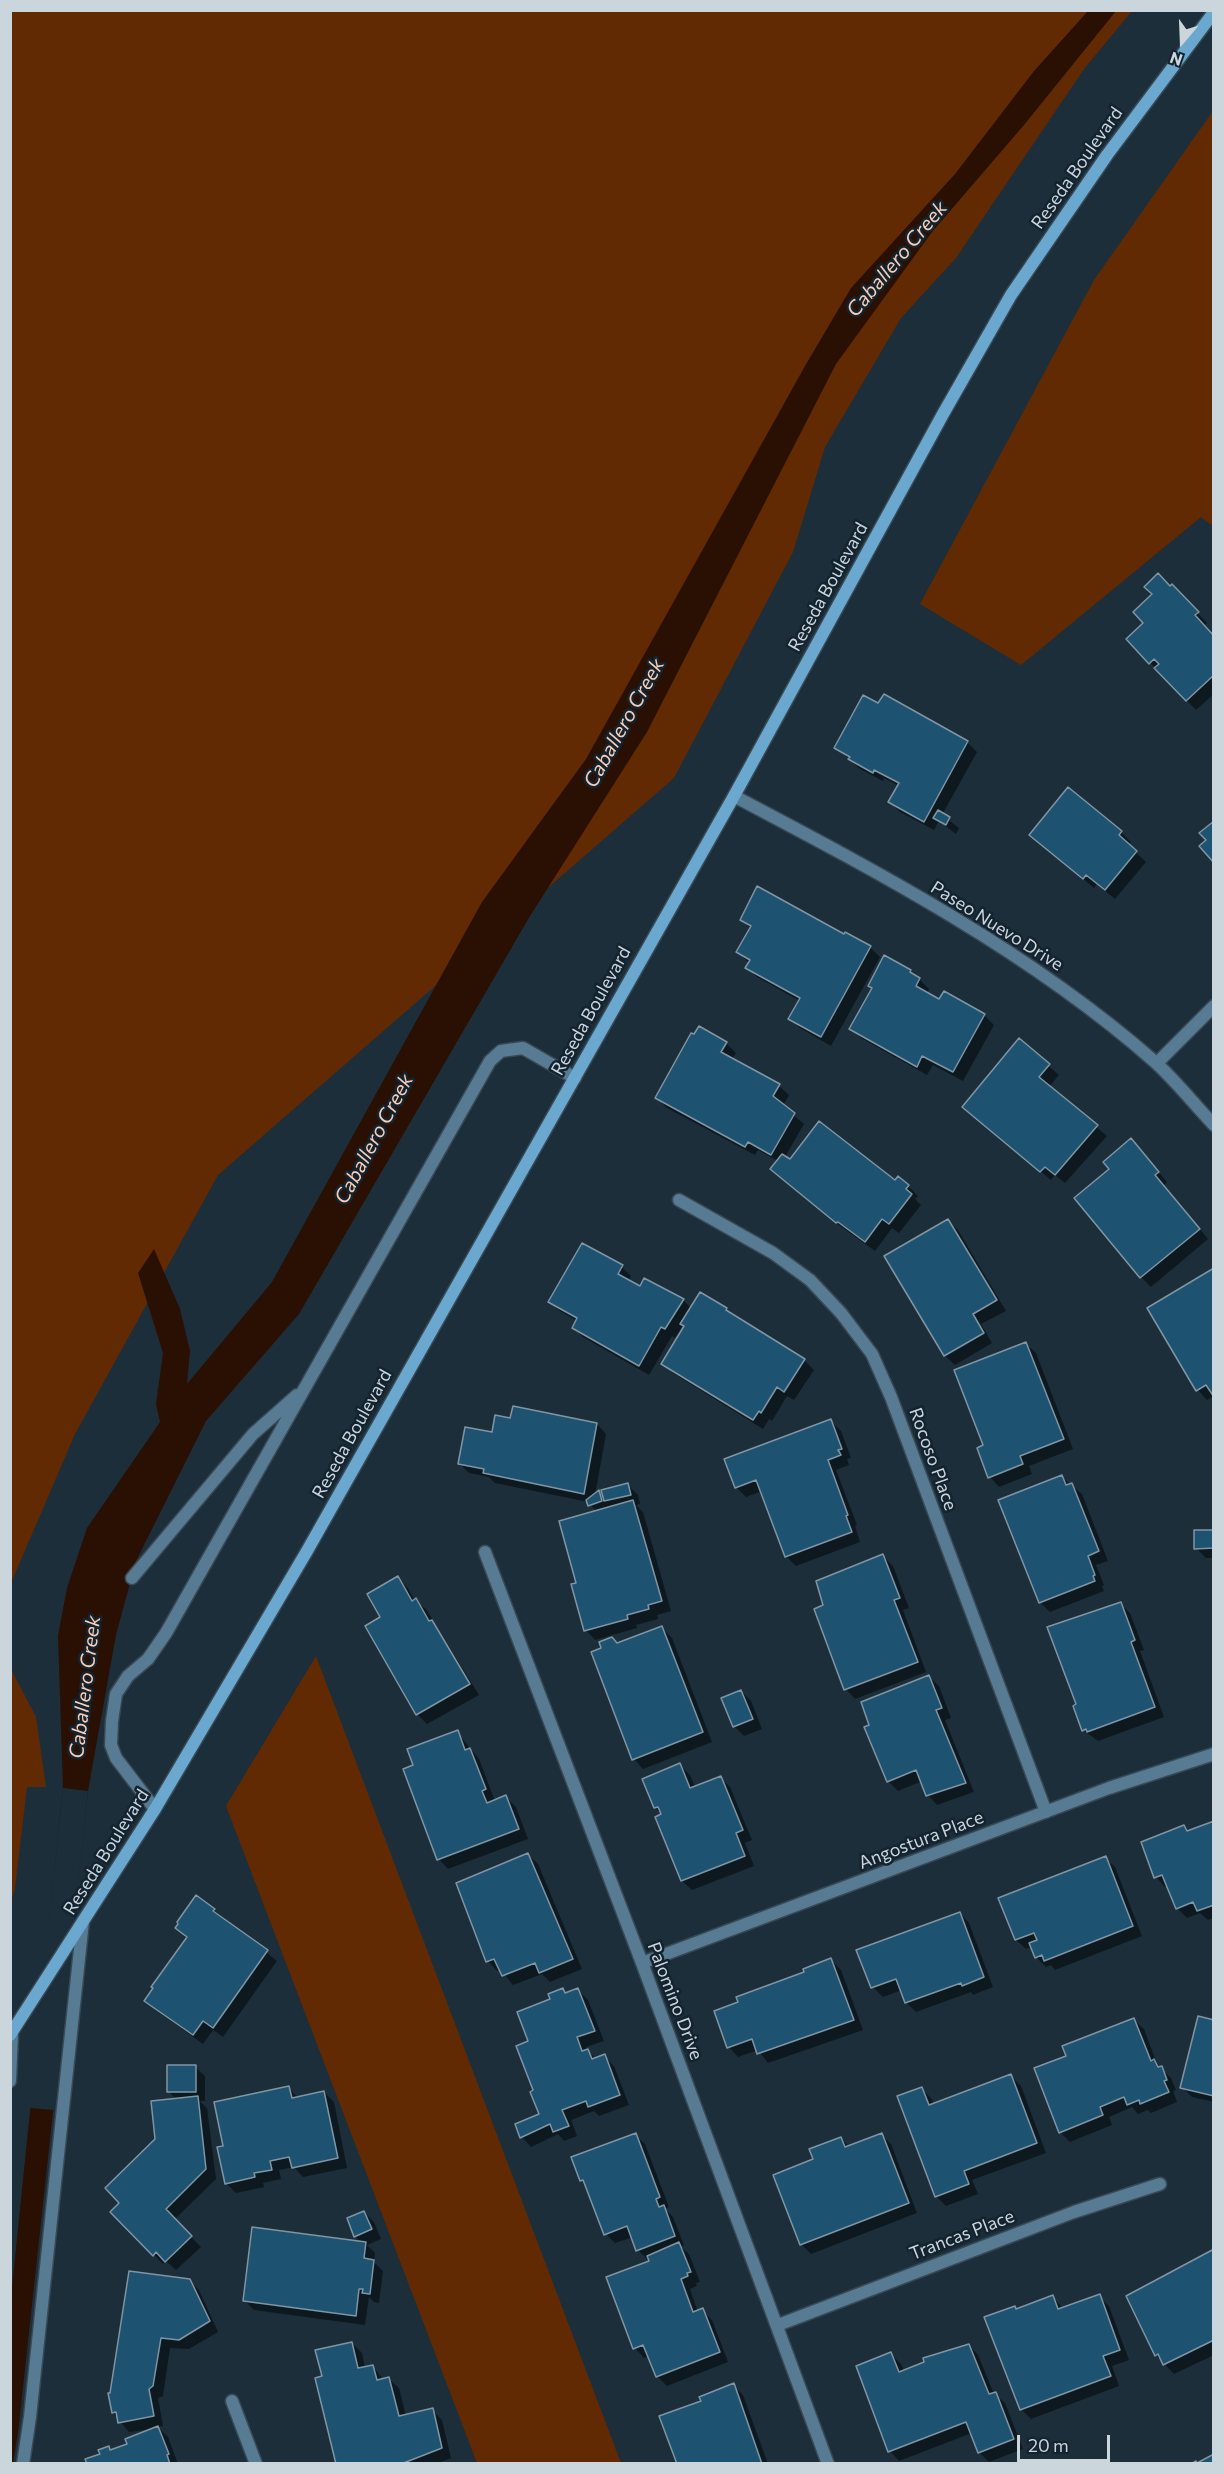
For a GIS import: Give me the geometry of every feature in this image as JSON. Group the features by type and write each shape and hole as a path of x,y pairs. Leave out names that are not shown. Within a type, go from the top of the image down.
{"main road":[{"name":"Reseda Boulevard","path":"11,2034 154,1809 307,1551 734,796 943,414 1011,295 1107,155 1214,12"}],"street":[{"name":"Paseo Nuevo Drive","path":"734,796 984,936 1076,997 1157,1063 1214,1125"},
{"path":"1157,1063 1214,1006"},
{"path":"154,1809 116,1758 111,1746 116,1694 128,1676 148,1659 166,1633 490,1061 501,1051 523,1048 575,1078"},
{"name":"Rocoso Place","path":"679,1200 773,1253 810,1280 841,1314 872,1354 891,1397 1046,1812"},
{"path":"132,1578 253,1434 305,1388"},
{"name":"Palomino Drive","path":"485,1552 642,1963 828,2463"},
{"name":"Angostura Place","path":"642,1963 1109,1788 1214,1754"},
{"path":"23,2463 30,2417 83,1921"},
{"path":"10,2081 11,2034"},
{"name":"Trancas Place","path":"778,2325 1074,2212 1160,2184"},
{"path":"232,2401 256,2463"}],"shaded area":[{"path":"11,11 1132,11 1084,69 956,258 901,318 825,447 793,552 674,778 218,1175 75,1434 11,1583"},
{"path":"1213,111 1213,526 1201,517 1021,665 920,604 1094,280"},
{"path":"316,1656 621,2463 477,2463 226,1806"},
{"path":"11,1669 36,1717 46,1787 27,1787 15,1888 11,1902"}],"water":[{"name":"Caballero Creek","path":"1088,11 1116,11 1024,125 932,232 836,364 647,732 530,916 299,1314 206,1421 136,1561 116,1635 88,1791 18,2433 11,2464 11,2297 63,1788 58,1636 67,1588 87,1528 160,1422 156,1404 163,1353 138,1273 154,1249 180,1309 190,1351 187,1384 272,1282 482,902 586,759 805,366 851,288 955,174 1034,71"}],"pier":[{"path":"63,1788 88,1791 55,2110 29,2108"}],"building":[{"path":"1158,573 1199,612 1195,615 1214,636 1214,675 1186,701 1154,668 1159,664 1154,659 1149,664 1126,639 1143,623 1133,612 1152,594 1144,587"},
{"path":"884,694 968,741 924,822 888,802 899,783 874,770 873,773 834,748 863,695 878,703"},
{"path":"1068,787 1122,831 1119,835 1137,851 1105,890 1086,875 1083,879 1029,835"},
{"path":"938,810 950,817 946,825 933,818"},
{"path":"1214,821 1214,863 1199,846 1206,840 1199,833"},
{"path":"757,886 844,934 845,932 871,946 821,1037 788,1019 800,998 745,968 750,960 736,952 751,926 740,920"},
{"path":"884,955 911,970 910,972 920,978 916,986 939,999 944,991 985,1014 953,1072 922,1056 917,1067 849,1029 872,988 868,986"},
{"path":"699,1026 727,1042 721,1052 780,1084 773,1096 795,1113 771,1155 748,1142 745,1147 655,1098 691,1033 694,1034"},
{"path":"1019,1038 1050,1064 1039,1077 1098,1125 1055,1175 1045,1167 1040,1172 962,1107"},
{"path":"819,1121 895,1180 898,1176 909,1185 906,1189 912,1194 889,1224 882,1219 865,1242 838,1222 836,1223 770,1169 782,1154 790,1159"},
{"path":"1131,1138 1159,1172 1155,1175 1200,1229 1140,1278 1074,1198 1109,1169 1103,1162"},
{"path":"948,1219 997,1300 973,1314 984,1333 944,1356 884,1256"},
{"path":"582,1243 623,1265 618,1274 640,1286 644,1278 684,1299 665,1329 661,1327 639,1366 572,1328 577,1318 548,1302"},
{"path":"1214,1268 1214,1397 1206,1385 1196,1391 1147,1308"},
{"path":"700,1292 805,1359 784,1392 777,1387 761,1413 759,1411 753,1420 661,1364 684,1326 680,1324"},
{"path":"1026,1342 1064,1439 1020,1456 1023,1464 988,1478 977,1448 983,1445 954,1370"},
{"path":"513,1406 597,1423 584,1494 483,1473 484,1469 458,1464 465,1427 492,1432 495,1415 510,1418"},
{"path":"831,1419 842,1449 838,1450 841,1455 828,1460 852,1532 785,1557 756,1480 735,1488 724,1459"},
{"path":"1062,1475 1066,1485 1072,1483 1099,1551 1088,1556 1095,1581 1039,1603 998,1500"},
{"path":"628,1483 631,1495 604,1501 601,1490"},
{"path":"599,1490 602,1501 588,1506 586,1500"},
{"path":"633,1500 662,1601 648,1605 649,1609 627,1615 628,1619 584,1631 571,1584 576,1583 559,1521"},
{"path":"1194,1530 1214,1530 1214,1548 1194,1549"},
{"path":"883,1554 900,1598 894,1600 918,1662 844,1690 814,1609 823,1605 816,1581"},
{"path":"398,1576 412,1601 416,1598 429,1621 432,1620 470,1684 416,1715 365,1626 380,1617 367,1594"},
{"path":"1121,1602 1135,1640 1131,1642 1155,1707 1087,1732 1086,1729 1082,1731 1073,1706 1076,1704 1047,1627"},
{"path":"662,1626 703,1732 632,1760 591,1652 601,1648 599,1642 612,1637 617,1643"},
{"path":"929,1675 942,1708 936,1710 966,1783 926,1796 916,1770 887,1782 864,1727 869,1725 861,1702"},
{"path":"741,1690 753,1719 733,1727 721,1698"},
{"path":"458,1730 465,1750 470,1748 486,1789 482,1791 487,1803 506,1795 519,1829 437,1860 403,1769 413,1765 407,1749"},
{"path":"680,1763 690,1788 721,1776 743,1830 736,1833 745,1856 681,1881 655,1817 661,1814 658,1807 654,1808 642,1779"},
{"path":"1214,1821 1214,1905 1197,1911 1193,1902 1176,1909 1162,1875 1154,1878 1141,1842 1184,1825 1187,1831"},
{"path":"528,1853 573,1959 539,1973 535,1963 502,1976 494,1959 486,1962 456,1883"},
{"path":"1106,1856 1133,1926 1044,1961 1042,1955 1035,1958 1029,1943 1037,1940 1034,1933 1015,1940 998,1898"},
{"path":"196,1895 215,1909 213,1911 268,1950 213,2028 203,2021 193,2035 144,2001 153,1988 151,1987 187,1937 175,1928"},
{"path":"960,1912 984,1977 905,2003 896,1979 871,1988 856,1950"},
{"path":"831,1958 854,2020 757,2054 752,2039 727,2048 714,2011 738,2002 736,1997 804,1972 803,1969"},
{"path":"563,1988 565,1993 578,1988 595,2031 577,2037 582,2051 588,2049 592,2059 605,2054 620,2095 588,2107 586,2101 562,2110 569,2126 553,2132 550,2124 520,2138 515,2124 539,2114 530,2092 533,2090 516,2046 528,2041 517,2012 550,1999 548,1994"},
{"path":"1198,2016 1214,2020 1214,2096 1180,2088"},
{"path":"1134,2018 1151,2061 1154,2059 1158,2067 1162,2066 1167,2080 1164,2081 1169,2092 1140,2104 1139,2100 1127,2105 1124,2097 1100,2107 1103,2115 1059,2133 1034,2068 1066,2056 1062,2046"},
{"path":"167,2065 196,2065 196,2092 167,2092"},
{"path":"1011,2074 1037,2143 964,2171 969,2184 935,2197 897,2096 922,2087 929,2105"},
{"path":"289,2086 292,2098 324,2091 338,2158 292,2168 289,2157 270,2161 272,2170 254,2173 255,2177 225,2184 217,2147 223,2146 214,2102"},
{"path":"198,2096 206,2169 166,2209 192,2236 165,2262 156,2252 153,2256 110,2212 119,2203 105,2188 155,2139 151,2101"},
{"path":"636,2133 660,2197 656,2199 659,2207 664,2205 675,2236 636,2251 627,2226 604,2235 583,2180 580,2181 571,2157"},
{"path":"882,2133 909,2203 800,2245 773,2175 813,2159 809,2149 841,2137 845,2147"},
{"path":"364,2211 372,2229 354,2237 347,2218"},
{"path":"252,2227 366,2242 364,2258 374,2260 370,2294 362,2293 363,2289 359,2289 356,2316 243,2301"},
{"path":"679,2242 691,2272 681,2279 693,2312 703,2308 720,2352 656,2377 643,2345 633,2349 606,2277 649,2261 647,2256"},
{"path":"1214,2249 1214,2340 1163,2365 1158,2354 1155,2356 1126,2296"},
{"path":"129,2271 190,2279 210,2321 179,2340 161,2338 153,2386 149,2389 154,2416 118,2423 116,2412 112,2413 108,2393 110,2393"},
{"path":"1100,2294 1120,2350 1103,2356 1111,2376 1020,2410 984,2317 1015,2306 1016,2309 1053,2295 1058,2309"},
{"path":"352,2342 358,2368 373,2365 377,2380 389,2377 399,2416 433,2408 442,2448 401,2464 336,2464 315,2378 322,2376 315,2350"},
{"path":"969,2344 989,2394 996,2392 1014,2439 978,2453 966,2422 888,2452 856,2366 891,2352 899,2372 924,2362 923,2358"},
{"path":"734,2383 762,2464 677,2464 659,2416 701,2401 699,2397"},
{"path":"158,2426 169,2454 167,2455 170,2464 87,2464 85,2459 100,2454 98,2450 109,2446 110,2450 127,2444 125,2439"},
{"path":"1214,2454 1214,2464 1191,2464 1196,2461 1197,2463"}]}
